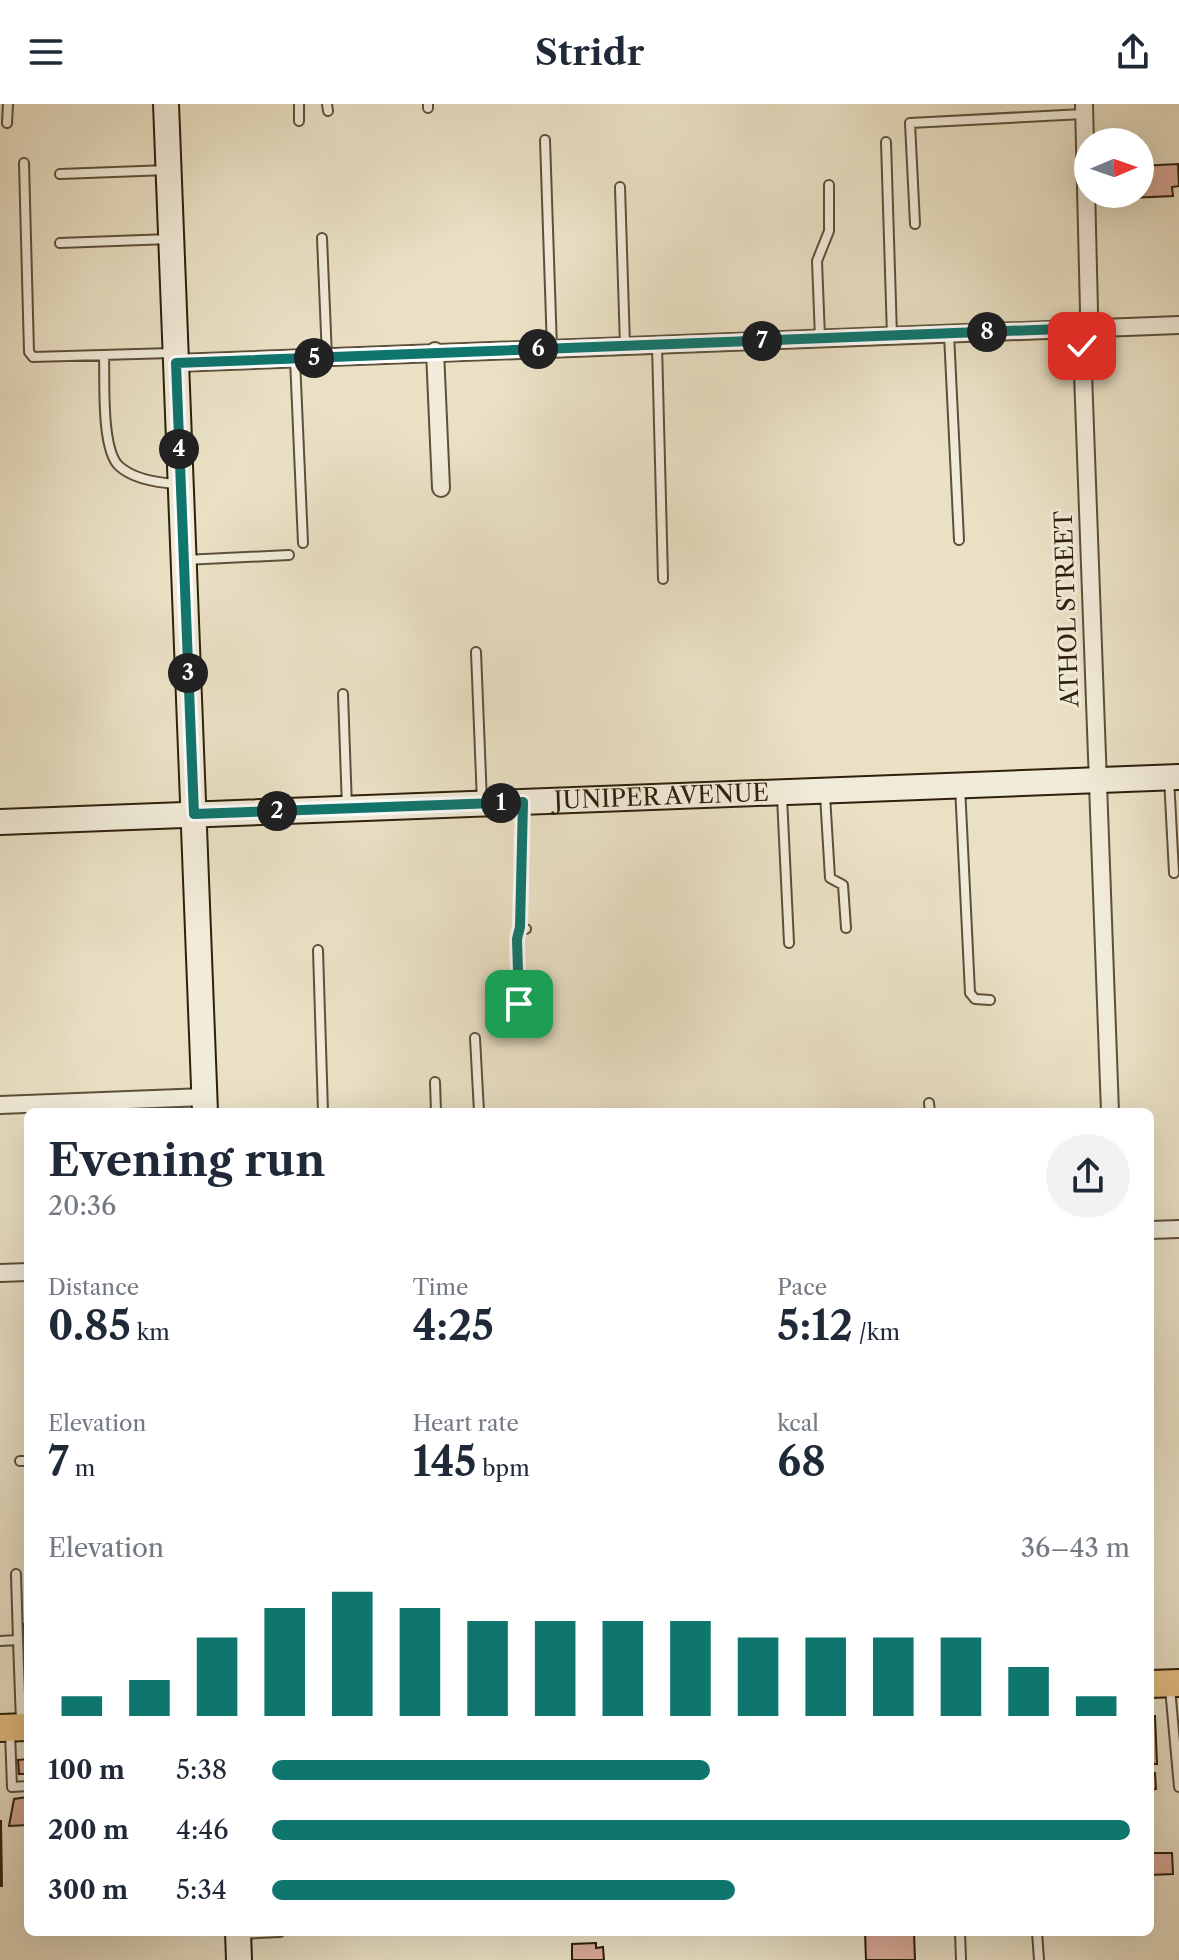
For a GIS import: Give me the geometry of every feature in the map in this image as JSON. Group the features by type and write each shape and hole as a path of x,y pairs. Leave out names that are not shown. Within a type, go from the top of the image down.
{"street":[{"path":"0,1105 205,1104 166,104"},
{"name":"ATHOL STREET","path":"1084,109 1086,328 1082,346 1110,1108"},
{"path":"176,358 327,357 1179,325"},
{"path":"435,351 441,488"},
{"name":"JUNIPER AVENUE","path":"0,822 1174,777"},
{"path":"1154,1230 1179,1229"},
{"path":"0,1273 24,1272"},
{"path":"238,1936 239,1960"}],"lane":[{"path":"7,123 8,104"},
{"path":"299,104 299,121"},
{"path":"915,224 910,123 1084,109"},
{"path":"545,140 552,349"},
{"path":"886,142 892,336"},
{"path":"24,163 29,352 41,359 104,356 176,358"},
{"path":"60,174 169,170"},
{"path":"820,338 817,261 829,231 829,185"},
{"path":"620,187 625,346"},
{"path":"322,238 327,357"},
{"path":"60,243 171,239"},
{"path":"949,334 959,540"},
{"path":"657,345 663,579"},
{"path":"104,356 108,439 113,457 120,467 154,482 181,485"},
{"path":"295,358 303,543"},
{"path":"184,560 289,555"},
{"path":"476,652 483,803"},
{"path":"343,694 347,808"},
{"path":"1174,777 1174,873"},
{"path":"960,785 970,993 975,999 990,1000"},
{"path":"824,790 830,878 843,885 846,928"},
{"path":"782,792 789,943"},
{"path":"519,1004 517,939 523,928 523,802"},
{"path":"318,950 323,1108"},
{"path":"475,1038 479,1108"},
{"path":"435,1082 436,1108"},
{"path":"16,1574 18,1640 24,1672 15,1727 12,1787 24,1786"},
{"path":"0,1641 18,1640"},
{"path":"1166,1684 1179,1787"},
{"path":"960,1936 961,1960"},
{"path":"1037,1936 1039,1960"}],"building":[{"path":"1178,164 1179,186 1172,187 1173,196 1154,197 1154,165"},
{"path":"1154,1716 1155,1716 1157,1764 1154,1764"},
{"path":"24,1759 24,1774 19,1774 18,1760"},
{"path":"24,1798 24,1825 9,1826 14,1799"},
{"path":"0,1821 2,1886 0,1886"},
{"path":"1154,1853 1172,1853 1173,1874 1154,1875"},
{"path":"865,1936 914,1936 915,1960 866,1960"},
{"path":"596,1943 596,1948 603,1947 604,1960 572,1960 572,1944"}],"route":[{"path":"519,1004 517,939 520,927 523,802 194,814 176,363 1086,328 1082,346"}]}
